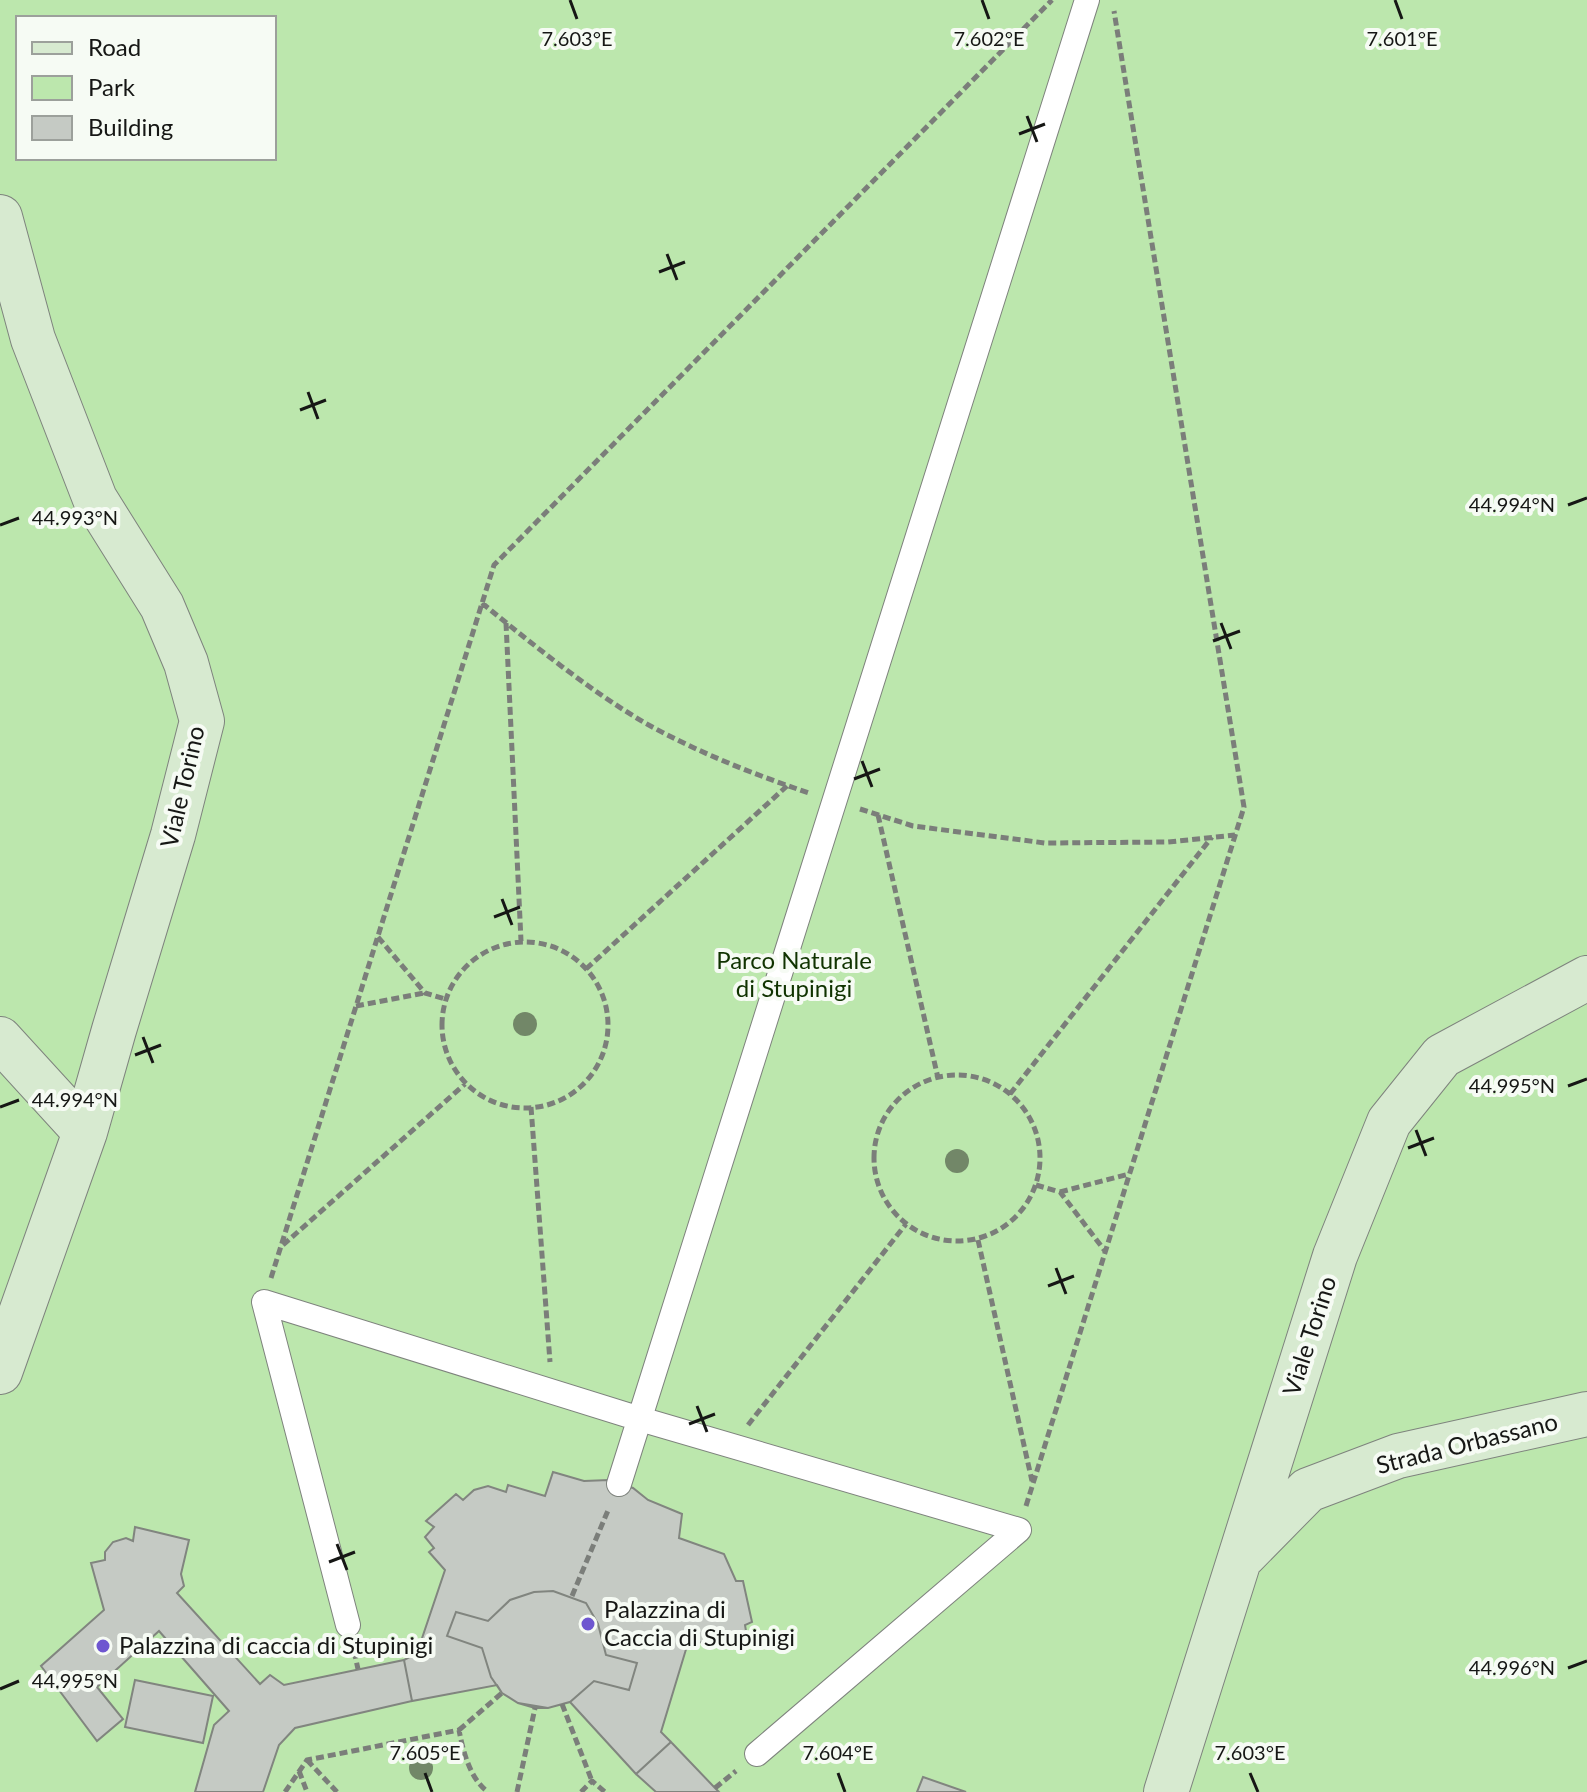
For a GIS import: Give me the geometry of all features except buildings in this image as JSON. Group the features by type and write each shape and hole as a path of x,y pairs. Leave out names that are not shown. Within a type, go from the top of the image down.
{"main road":[{"name":"Viale Torino","path":"0,217 33,339 95,499 162,606 186,663 202,721 173,835 85,1132 0,1372"},
{"name":"Viale Torino","path":"1166,1792 1335,1256 1389,1122 1442,1056 1587,978"},
{"path":"0,1039 85,1132"},
{"name":"Strada Orbassano","path":"1237,1563 1308,1490 1398,1456 1587,1414"}],"street":[{"path":"619,1484 1087,0"},
{"path":"264,1302 640,1419 1019,1530"},
{"path":"264,1302 348,1625"},
{"path":"757,1754 1019,1530"}],"path":[{"path":"264,1302 494,565 1052,0"},
{"path":"1019,1530 1244,807 1113,0"},
{"path":"482,603 538,650 645,722 753,775"},
{"path":"506,623 521,941"},
{"path":"586,969 787,786"},
{"path":"878,815 938,1078"},
{"path":"913,826 1045,843 1168,842 1235,835"},
{"path":"1010,1094 1212,837"},
{"path":"378,937 425,993"},
{"path":"521,941 547,944 572,955 586,969 604,996 609,1022 606,1048 593,1074 572,1094 546,1106 517,1109 489,1101 465,1084 449,1060 441,1032 445,999 454,979 472,959 495,947 521,941"},
{"path":"356,1006 425,993 445,999"},
{"path":"953,1075 980,1078 1010,1094 1023,1106 1036,1129 1041,1155 1036,1185 1025,1208 1004,1228 978,1240 949,1242 921,1234 906,1224 880,1194 873,1166 876,1137 887,1113 904,1093 927,1080 938,1078 953,1075"},
{"path":"281,1247 465,1084"},
{"path":"531,1107 552,1392"},
{"path":"1036,1185 1060,1192 1129,1174"},
{"path":"1060,1192 1105,1251"},
{"path":"732,1446 906,1224"},
{"path":"978,1240 1033,1483"},
{"path":"572,1596 619,1484"},
{"path":"285,1792 307,1760 459,1730 502,1693"},
{"path":"562,1704 592,1781 605,1792"},
{"path":"517,1792 535,1708"},
{"path":"459,1730 464,1754 481,1787 488,1792"},
{"path":"307,1760 337,1792"},
{"path":"299,1771 307,1792"},
{"path":"581,1792 592,1781"}],"green space":[{"name":"Parco Naturale di Stupinigi","path":"0,0 1587,0 1587,1792 0,1792"}],"place":[{"name":"Palazzina di Caccia di Stupinigi","path":"588,1624"},
{"name":"Palazzina di caccia di Stupinigi","path":"103,1646"}]}
